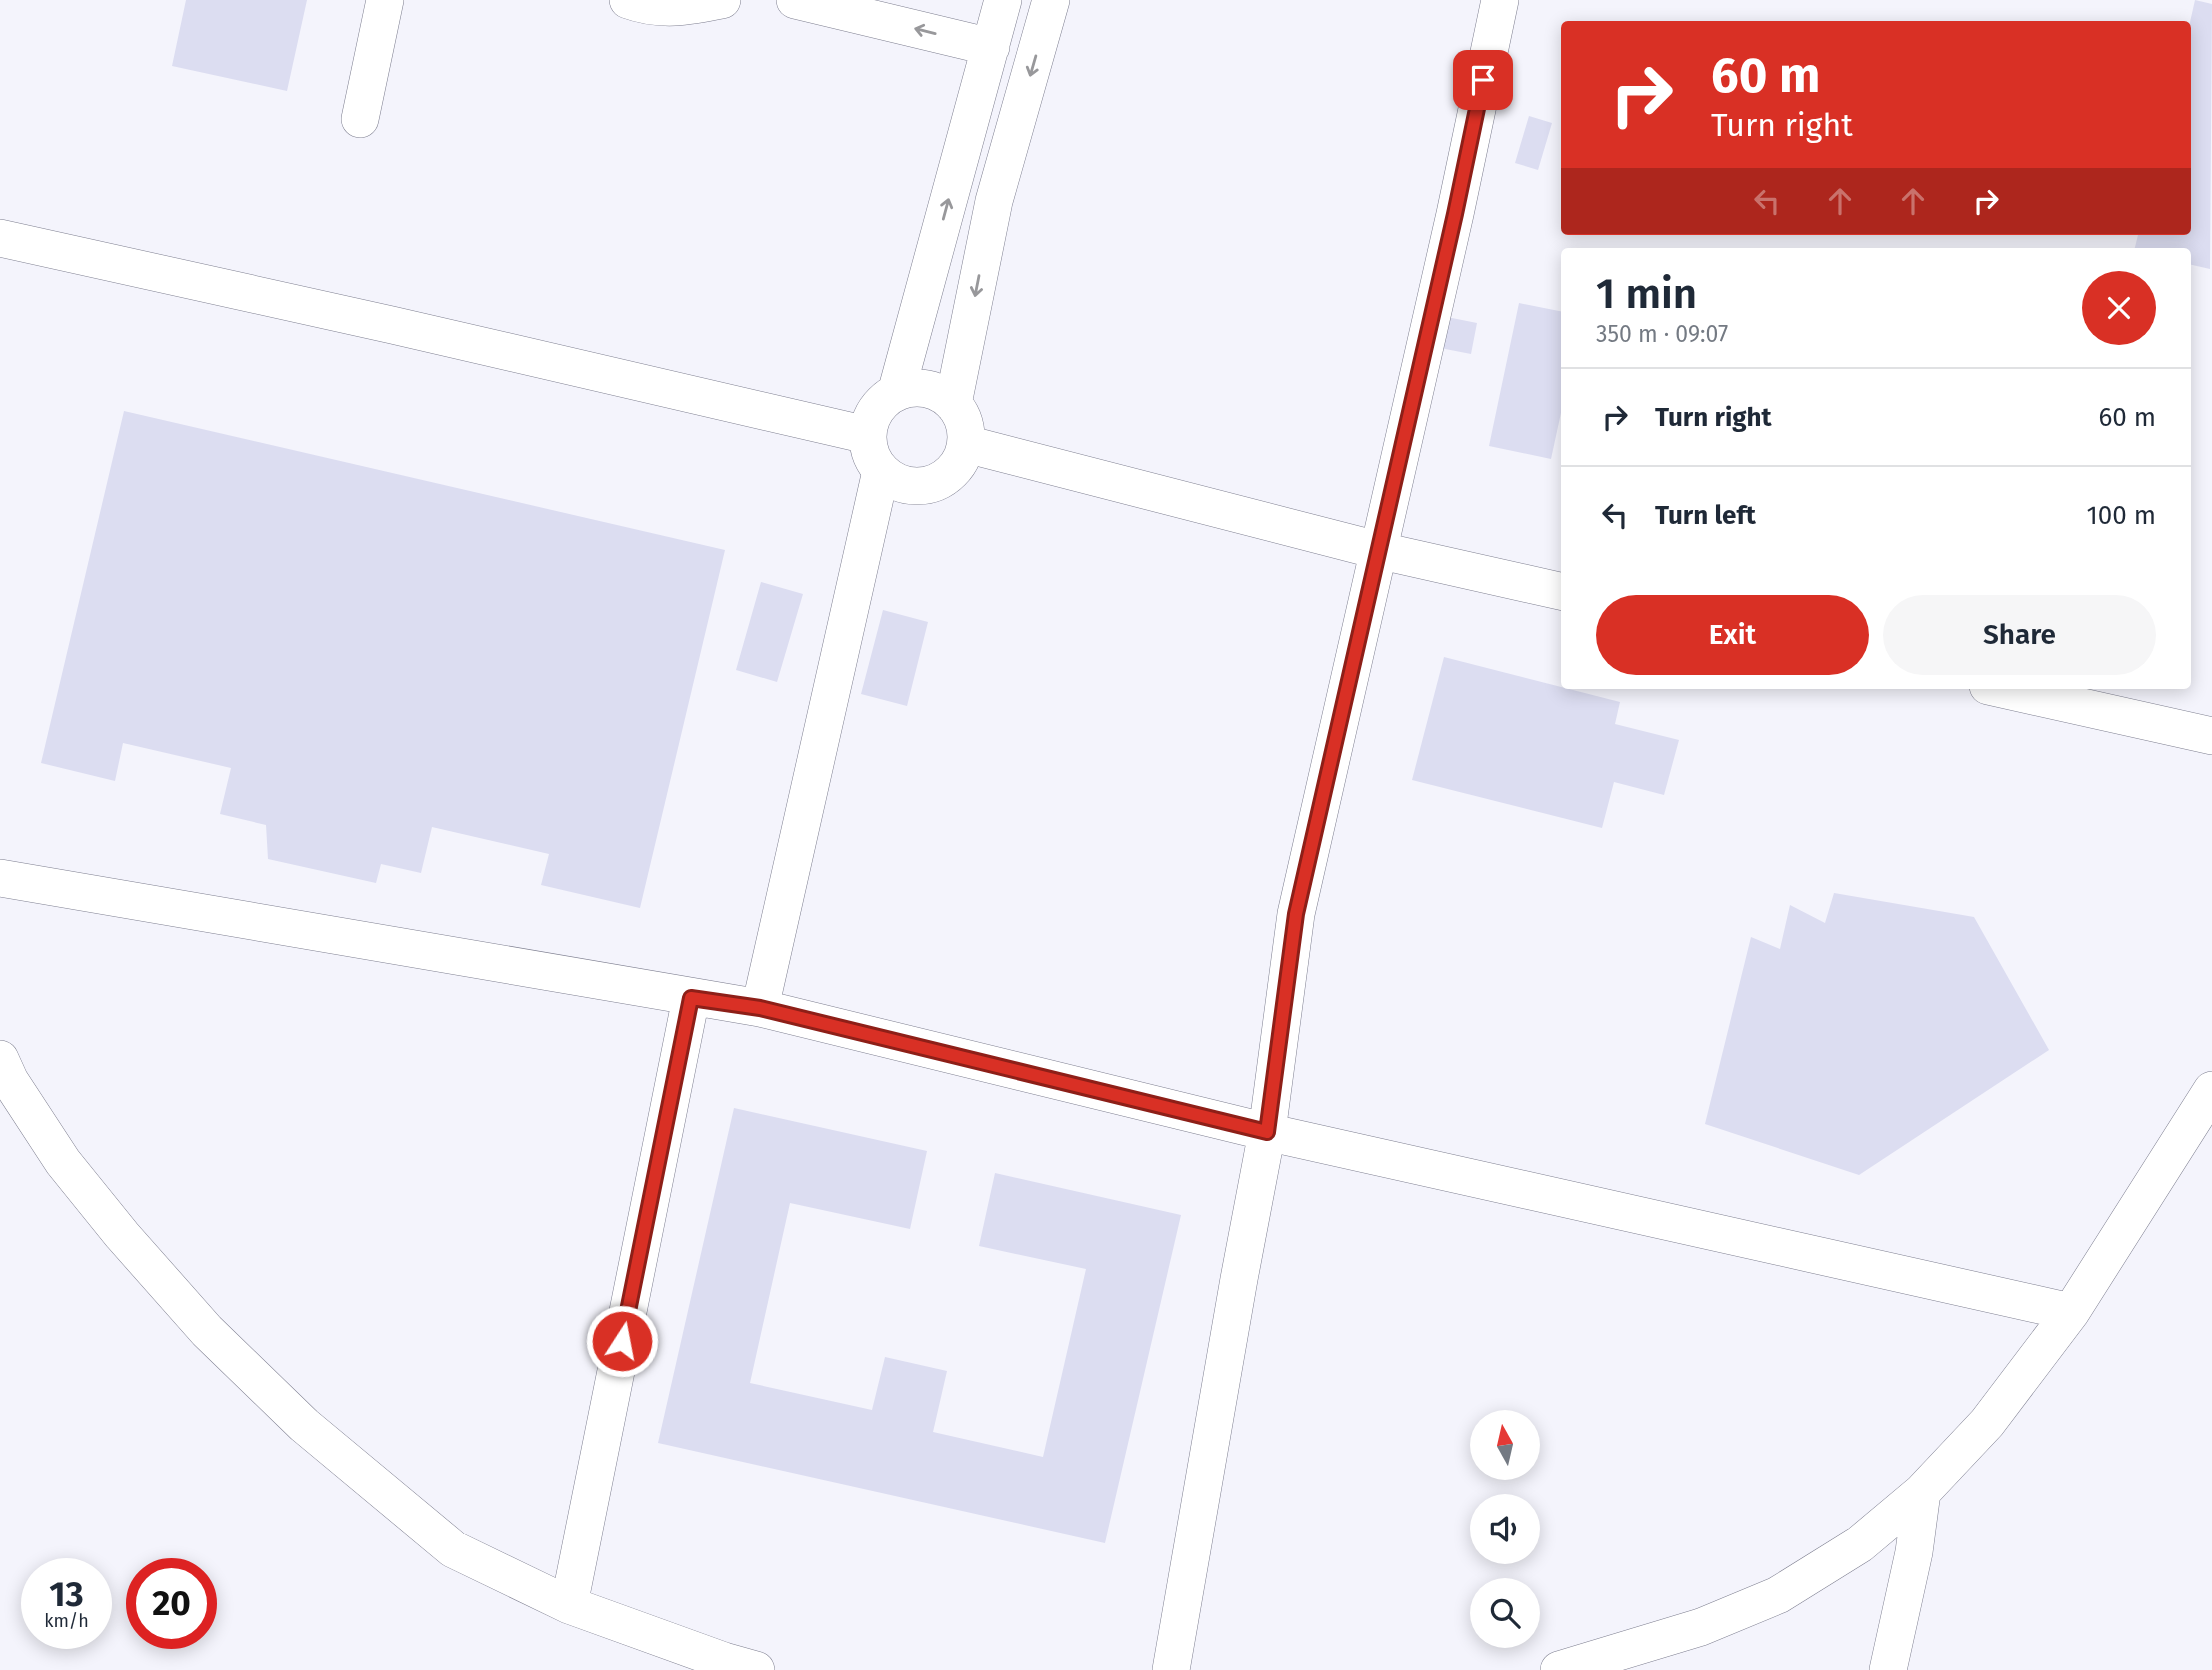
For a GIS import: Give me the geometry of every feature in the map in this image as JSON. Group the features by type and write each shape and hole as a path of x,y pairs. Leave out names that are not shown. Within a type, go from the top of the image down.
{"lane":[{"path":"360,118 385,0"},
{"path":"628,0 652,8 670,9 722,0"},
{"path":"795,0 997,23 1047,15 994,201 953,404"},
{"path":"1171,1670 1267,1132 1296,914 1452,228 1500,0"},
{"path":"896,393 997,23"},
{"path":"0,238 867,435"},
{"path":"911,388 941,394 953,404 961,416 966,430 966,444 952,471 940,481 924,486 894,481 881,471 869,448 867,435 876,410 896,393 911,388"},
{"path":"966,444 1377,550 1561,591"},
{"path":"760,1008 881,471"},
{"path":"2001,689 2212,736"},
{"path":"0,878 760,1008 1267,1132 2071,1312"},
{"path":"569,1605 691,998"},
{"path":"0,1059 10,1081 63,1162 122,1235 207,1331 304,1425 453,1549 569,1605 756,1670"},
{"path":"1559,1670 1701,1627 1778,1595 1860,1544 1922,1492 1987,1423 2071,1312 2212,1090"},
{"path":"1888,1670 1914,1552 1922,1492"}],"building":[{"path":"186,0 307,0 287,91 172,66"},
{"path":"2195,0 2212,4 2210,269 2191,265 2191,248 2135,248 2138,235 2191,235 2190,21"},
{"path":"1529,116 1552,123 1538,170 1515,163"},
{"path":"1519,303 1561,311 1561,413 1551,459 1489,446"},
{"path":"1442,316 1477,323 1471,354 1435,347"},
{"path":"124,411 725,550 640,908 541,885 549,854 432,827 421,873 381,864 376,883 268,859 266,825 220,814 231,768 123,743 115,781 41,763"},
{"path":"761,582 803,594 777,682 736,670"},
{"path":"883,610 928,622 907,706 861,694"},
{"path":"1444,657 1620,702 1615,724 1679,740 1664,795 1614,782 1602,828 1412,780"},
{"path":"1834,893 1974,917 2049,1050 1859,1175 1705,1124 1751,937 1780,949 1790,905 1825,923"},
{"path":"734,1108 927,1151 910,1229 790,1203 750,1383 872,1410 885,1357 947,1371 933,1432 1043,1457 1086,1269 979,1246 995,1173 1181,1215 1105,1543 658,1443"}],"route":[{"path":"622,1341 691,998 760,1008 1267,1132 1296,914 1483,80"}]}
